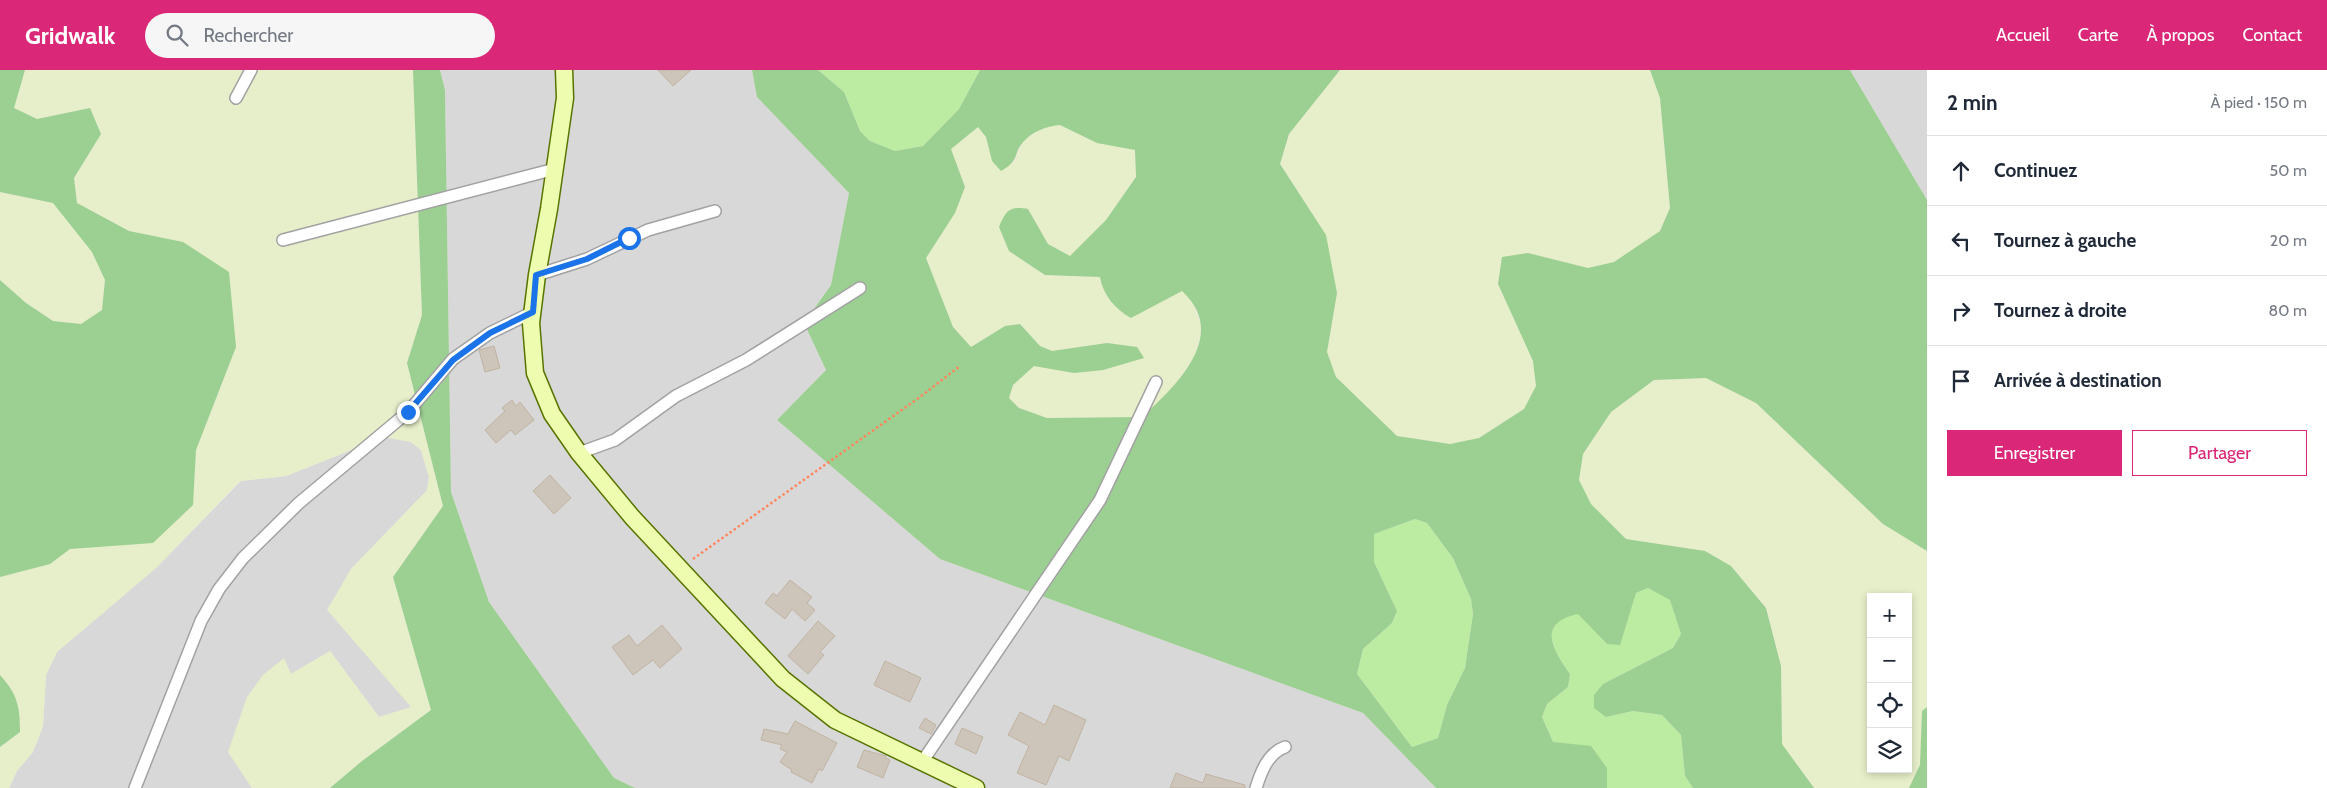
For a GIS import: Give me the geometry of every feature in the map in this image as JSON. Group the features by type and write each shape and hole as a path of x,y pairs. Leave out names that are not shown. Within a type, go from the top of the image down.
{"street":[{"path":"236,98 251,70"},
{"path":"564,70 566,98 536,275 533,312 532,352 535,373 552,414 578,453 632,517 752,647 808,700 835,720 976,788"},
{"path":"283,240 555,169"},
{"path":"536,275 587,259 648,230 715,211"},
{"path":"578,453 614,440 676,396 746,360 860,288"},
{"path":"135,788 202,621 220,589 243,558 299,503 408,412 453,360 490,333 533,312"},
{"path":"922,762 1100,500 1156,382"},
{"path":"1256,788 1261,773 1275,750 1285,747"}],"path":[{"path":"679,569 960,366"}],"shaded area":[{"path":"440,70 752,70 757,97 849,193 831,285 804,323 826,370 777,420 940,559 1363,713 1436,788 635,788 614,778 489,602 451,492 445,90"},
{"path":"1850,70 1927,70 1927,200"},
{"path":"384,437 411,442 421,450 429,477 427,491 351,569 412,707 379,717 330,651 291,674 284,659 228,752 252,788 9,788 17,771 33,752 43,726 46,675 57,652 156,568 241,481 286,476"}],"green space":[{"path":"0,70 25,70 14,108 37,119 90,108 101,134 74,178 77,203 129,231 183,242 229,272 236,347 196,450 193,505 153,543 70,549 50,564 0,577 0,280 26,303 53,321 81,324 102,310 105,280 92,252 53,203 0,192"},
{"path":"25,70 413,70 422,315 407,363 443,506 393,577 431,710 362,761 330,788 252,788 228,752 247,697 263,675 284,658 291,674 330,651 379,717 411,707 327,610 351,569 427,490 429,477 421,450 411,442 384,437 286,476 240,481 156,568 57,652 46,675 43,726 33,752 17,771 9,788 0,788 0,747 20,732 8,684 0,675 0,577 50,564 70,548 153,542 193,505 196,450 236,347 183,242 129,231 77,203 74,178 101,134 90,108 37,119 14,108"},
{"path":"413,70 440,70 445,90 451,492 489,602 614,778 635,788 330,788 362,761 431,710 393,577 443,506 407,363 422,315"},
{"path":"752,70 818,70 844,92 860,131 870,141 895,151 923,146 959,109 980,70 1340,70 1289,134 1280,164 1326,235 1337,293 1327,352 1336,377 1397,436 1450,444 1479,438 1524,409 1536,386 1533,361 1498,284 1502,257 1528,253 1588,268 1614,262 1660,231 1670,208 1660,98 1650,70 1850,70 1927,200 1927,551 1883,524 1756,403 1706,378 1654,380 1611,412 1583,454 1579,480 1591,504 1626,539 1705,551 1731,566 1766,608 1781,666 1782,744 1814,788 1693,788 1685,776 1681,735 1662,715 1633,711 1606,717 1594,708 1594,695 1603,684 1673,648 1681,634 1670,600 1648,588 1636,593 1620,645 1607,644 1578,614 1565,618 1557,624 1553,631 1554,647 1570,674 1568,687 1547,704 1542,717 1553,742 1591,746 1607,768 1607,788 1436,788 1363,713 940,559 777,420 826,370 804,323 831,285 849,193 757,97","holes":["1060,125 1097,143 1135,150 1136,177 1106,220 1070,256 1048,244 1028,209 1017,208 1009,210 999,227 1009,251 1045,275 1100,277 1107,296 1120,310 1131,318 1182,291 1195,308 1201,325 1199,342 1193,359 1169,390 1142,417 1047,418 1019,408 1009,398 1013,385 1034,366 1074,373 1103,370 1144,358 1137,347 1107,343 1052,351 1040,346 1020,324 1005,326 971,347 953,327 926,258 955,213 965,187 951,149 978,127 986,137 992,161 1001,171 1011,164 1020,146 1028,137 1041,130","1415,519 1427,523 1453,558 1471,599 1473,614 1465,668 1447,705 1438,738 1412,747 1357,674 1363,649 1392,623 1397,611 1374,562 1374,534"]},
{"path":"818,70 980,70 959,109 923,146 895,151 870,141 860,131 844,92"},
{"path":"1340,70 1650,70 1660,98 1670,208 1660,231 1614,262 1588,268 1528,253 1498,284 1533,361 1536,386 1524,409 1479,438 1450,444 1397,436 1336,377 1327,352 1337,293 1280,164 1289,134"},
{"path":"1060,125 1097,143 1135,149 1136,177 1106,220 1070,257 1048,244 1028,209 1045,275 1100,277 1182,291 1191,299 1202,327 1196,354 1172,390 1142,417 1047,418 1019,408 1009,398 1013,385 1034,365 1074,373 1107,343 1052,351 1040,346 1020,324 1005,326 971,347 953,327 926,258 955,213 965,187 951,149 978,126 986,137 992,161 1013,164 1024,140 1047,126"},
{"path":"0,192 53,203 92,251 105,280 102,310 81,324 53,321 26,303 0,280"},
{"path":"1706,378 1756,403 1883,524 1927,551 1927,707 1922,711 1920,766 1909,788 1814,788 1782,744 1781,666 1766,607 1731,566 1705,551 1626,539 1590,504 1579,480 1583,454 1611,412 1654,380"},
{"path":"1415,519 1427,523 1453,558 1471,599 1473,614 1465,668 1447,705 1438,738 1412,747 1357,674 1363,649 1392,623 1397,611 1374,562 1374,534"},
{"path":"1648,588 1670,599 1681,634 1673,648 1603,684 1606,717 1633,711 1662,715 1681,735 1685,776 1693,788 1607,788 1607,768 1553,742 1542,717 1547,704 1568,687 1570,674 1558,656 1552,638 1553,630 1557,623 1565,617 1578,613 1607,644 1636,593"},
{"path":"0,675 11,689 17,702 20,732 0,747"},
{"path":"1927,707 1927,788 1909,788 1920,765 1922,711"}],"building":[{"path":"658,70 691,70 673,86"},
{"path":"494,346 500,368 485,372 479,350"},
{"path":"512,400 516,406 520,402 534,420 515,435 511,430 496,443 485,430 505,411 502,408"},
{"path":"550,475 571,498 554,514 533,491"},
{"path":"790,580 812,597 807,603 815,610 805,621 792,609 785,619 765,603 773,593 777,596"},
{"path":"818,621 835,636 820,652 824,655 808,674 788,656"},
{"path":"662,625 682,649 660,668 653,660 633,675 612,647 629,635 637,646"},
{"path":"885,661 921,678 910,702 874,685"},
{"path":"1054,705 1086,720 1069,761 1059,756 1046,785 1017,773 1029,746 1008,735 1020,712 1045,725"},
{"path":"925,718 936,725 931,734 919,728"},
{"path":"795,721 837,743 822,771 819,769 812,783 791,772 792,770 780,762 787,752 780,749 782,745 761,740 764,729 788,734"},
{"path":"962,728 983,737 976,754 955,744"},
{"path":"864,750 886,756 885,758 890,760 883,778 857,767"},
{"path":"1176,773 1203,783 1206,774 1245,785 1245,788 1170,788"}],"route":[{"path":"408,412 453,360 490,333 533,312 536,275 567,267 629,238"}]}
